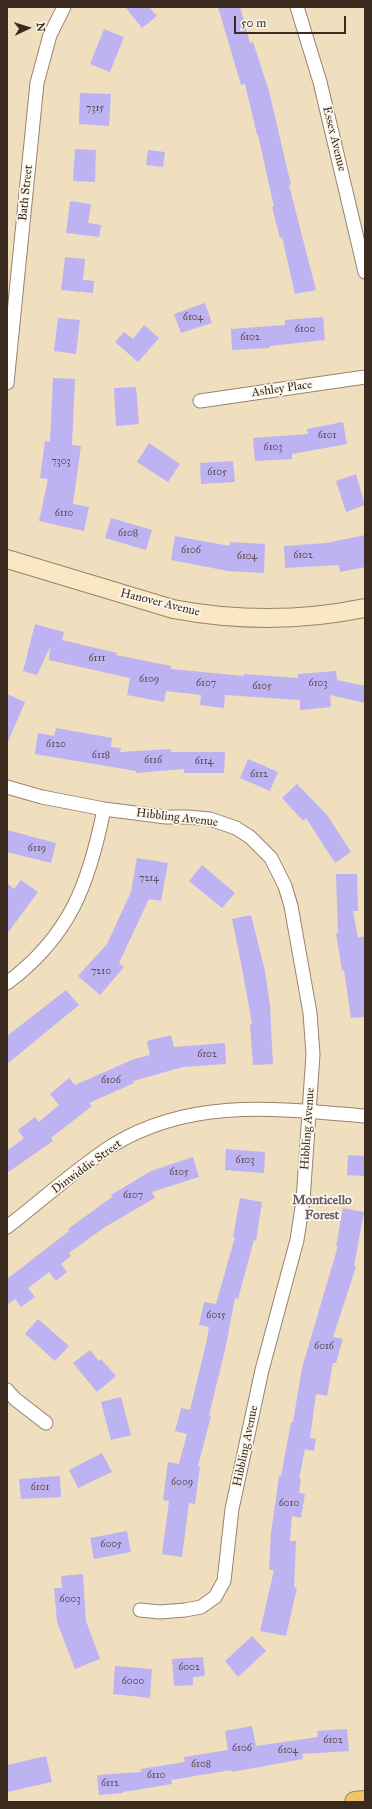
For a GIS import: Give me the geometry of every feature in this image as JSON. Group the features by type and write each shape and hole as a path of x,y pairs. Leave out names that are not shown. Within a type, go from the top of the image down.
{"main road":[{"path":"356,1802 365,1801"}],"street":[{"name":"Bath Street","path":"7,383 37,83 50,35 64,7"},
{"name":"Essex Avenue","path":"297,7 320,82 365,272"},
{"name":"Ashley Place","path":"200,402 365,377"},
{"name":"Hanover Avenue","path":"7,560 173,609 196,613 235,618 285,618 339,614 365,608"},
{"name":"Hibbling Avenue","path":"7,787 42,797 104,809 166,817 188,817 222,822 250,837 271,858 280,875 291,906 310,1013 313,1054 310,1111 303,1201 298,1240 292,1265 270,1336 232,1509 224,1581 215,1597 201,1606 185,1610 160,1612 140,1610"},
{"path":"7,983 29,966 47,947 63,926 78,899 89,873 104,809"},
{"name":"Dinwiddie Street","path":"7,1227 93,1159 114,1145 135,1134 171,1120 196,1113 255,1108 365,1116"},
{"path":"7,1390 15,1399 46,1423"}],"building":[{"path":"125,7 149,7 157,16 142,28"},
{"path":"218,7 240,7 250,43 253,42 269,91 291,185 289,185 316,290 295,294 282,237 280,238 272,207 274,207 245,84 241,85"},
{"path":"104,29 124,37 110,72 90,64"},
{"path":"80,93 111,94 109,126 79,124"},
{"path":"75,149 96,150 95,182 73,181"},
{"path":"148,150 165,152 163,167 146,165"},
{"path":"70,201 91,204 88,223 101,225 99,237 66,233"},
{"path":"65,257 85,259 83,280 94,281 93,293 61,290"},
{"path":"205,303 212,323 181,333 174,314"},
{"path":"323,317 325,340 270,346 270,348 232,350 231,329 285,325 285,320"},
{"path":"58,318 80,320 76,354 54,351"},
{"path":"144,325 159,338 138,362 115,342 124,332 133,339"},
{"path":"53,378 75,379 72,445 81,446 73,504 89,507 84,531 39,521 48,479 40,478 45,441 50,442"},
{"path":"136,387 139,424 116,426 114,388"},
{"path":"343,422 347,444 292,454 292,459 255,461 253,438 308,434 307,429"},
{"path":"149,443 180,464 168,482 137,462"},
{"path":"233,461 235,482 201,484 200,463"},
{"path":"356,474 365,505 346,512 336,481"},
{"path":"111,518 152,530 146,550 105,538"},
{"path":"365,535 365,567 340,572 339,565 285,568 284,546 326,543"},
{"path":"175,536 230,546 230,542 265,544 264,573 228,571 171,560"},
{"path":"35,624 64,632 62,640 117,653 116,655 171,666 171,669 244,676 244,674 298,678 298,674 336,671 337,680 365,686 365,703 330,695 331,707 300,710 300,700 225,695 224,708 200,705 201,695 166,691 164,702 127,695 130,678 49,660 50,647 37,675 23,671"},
{"path":"7,694 25,702 7,744"},
{"path":"56,728 112,738 111,747 121,748 120,752 171,749 171,752 225,752 224,773 184,773 184,769 136,773 136,771 35,754 38,733 54,736"},
{"path":"248,759 278,772 270,791 240,778"},
{"path":"297,784 327,815 351,852 335,863 306,818 303,821 282,798"},
{"path":"7,830 56,843 51,863 7,852"},
{"path":"137,858 168,863 161,901 149,899 119,963 124,967 100,995 78,976 107,944 131,892"},
{"path":"202,865 235,893 222,908 189,881"},
{"path":"336,874 357,874 358,911 353,911 358,938 365,936 365,1017 351,1018 344,970 342,971 336,933 338,933"},
{"path":"21,880 38,892 7,934 7,883 14,889"},
{"path":"251,915 265,971 270,1006 273,1064 253,1065 250,1024 252,1024 232,919"},
{"path":"66,990 79,1005 7,1064 7,1036"},
{"path":"171,1035 174,1047 225,1043 226,1064 183,1067 133,1081 134,1083 89,1103 92,1106 51,1138 53,1141 7,1173 7,1151 24,1138 18,1130 35,1117 39,1122 59,1105 50,1094 69,1078 75,1085 134,1059 150,1055 147,1041"},
{"path":"226,1149 265,1152 264,1173 225,1170"},
{"path":"348,1155 365,1156 365,1176 347,1175"},
{"path":"193,1157 199,1177 152,1192 155,1198 105,1227 69,1253 71,1256 61,1264 67,1272 56,1281 49,1272 28,1288 35,1297 21,1307 15,1299 7,1305 7,1279 69,1231 68,1229 112,1197 111,1195 151,1171"},
{"path":"240,1198 262,1202 256,1241 254,1240 238,1299 235,1298 225,1350 209,1415 211,1416 198,1466 200,1467 195,1504 189,1503 182,1557 162,1554 169,1501 163,1500 168,1462 179,1464 187,1434 175,1431 181,1408 190,1410 206,1344 209,1327 199,1325 204,1302 216,1304 235,1237 233,1237"},
{"path":"343,1208 364,1212 354,1266 356,1267 333,1337 343,1339 336,1363 333,1363 327,1396 316,1394 310,1438 316,1439 314,1451 305,1449 299,1479 301,1479 299,1493 305,1494 301,1518 292,1516 290,1541 296,1541 294,1587 297,1588 286,1636 260,1631 274,1570 269,1570 271,1533 279,1476 281,1476 291,1422 293,1422 302,1368 338,1246 336,1246"},
{"path":"38,1319 69,1346 55,1361 25,1334"},
{"path":"90,1350 99,1361 101,1359 116,1376 97,1392 73,1363"},
{"path":"121,1397 131,1435 111,1440 101,1402"},
{"path":"102,1453 112,1472 78,1488 69,1470"},
{"path":"60,1476 61,1497 21,1499 19,1479"},
{"path":"127,1531 131,1552 94,1559 90,1538"},
{"path":"83,1574 86,1621 100,1659 75,1669 57,1622 54,1588 62,1588 61,1576"},
{"path":"252,1636 266,1651 238,1677 225,1661"},
{"path":"203,1657 205,1676 193,1677 193,1685 174,1686 172,1659"},
{"path":"115,1666 152,1669 150,1698 113,1694"},
{"path":"252,1726 256,1746 318,1737 317,1731 347,1729 349,1751 302,1754 303,1759 232,1772 231,1770 171,1780 172,1784 123,1793 99,1795 97,1775 141,1772 141,1769 185,1762 184,1757 228,1750 225,1731"},
{"path":"46,1756 52,1782 7,1792 7,1765"}],"district":[{"name":"Monticello Forest","path":"322,1208"}]}
